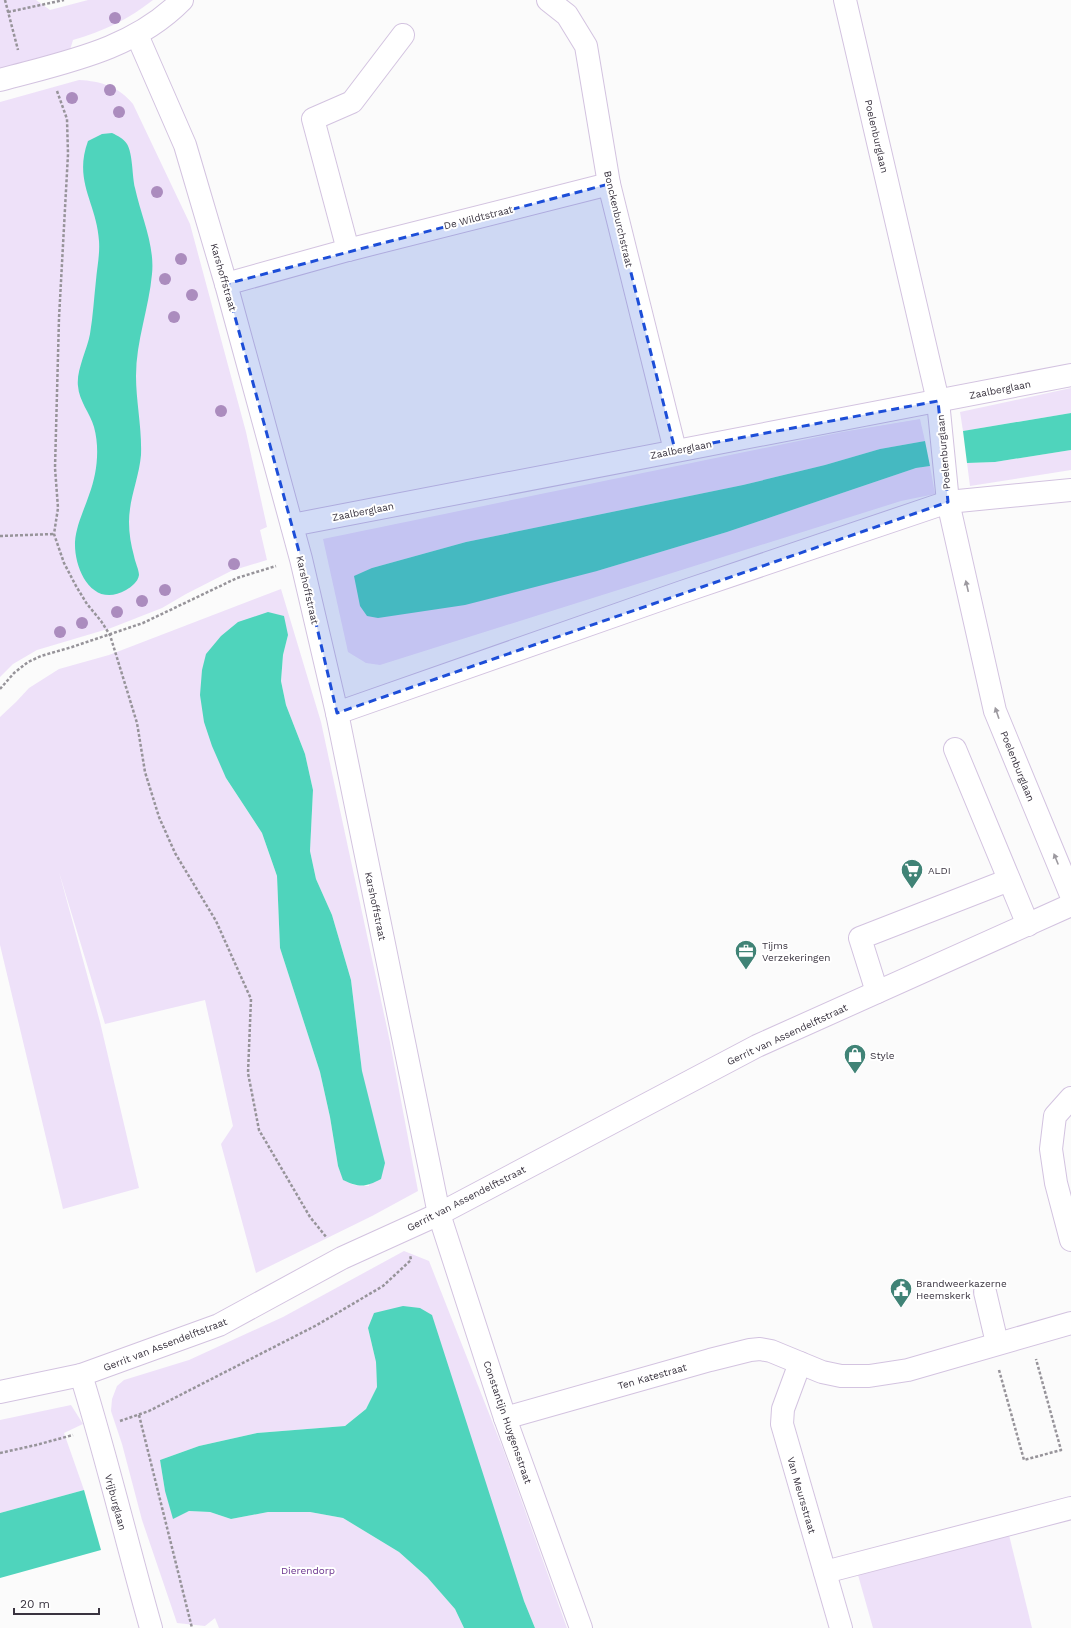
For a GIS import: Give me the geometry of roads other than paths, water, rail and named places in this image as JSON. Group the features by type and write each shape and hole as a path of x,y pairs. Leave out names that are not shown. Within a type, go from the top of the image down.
{"street":[{"path":"0,80 91,56 137,36 182,0"},
{"name":"Bonckenburchstraat","path":"548,0 567,15 586,46 609,184 675,450"},
{"name":"Poelenburglaan","path":"845,0 938,401 948,502 995,711 1071,895"},
{"path":"348,250 313,119 352,102 403,35"},
{"name":"Karshoffstraat","path":"137,36 185,145 226,284 301,559 337,713 439,1214"},
{"name":"De Wildtstraat","path":"226,284 348,250 609,184"},
{"name":"Zaalberglaan","path":"292,525 675,450 1071,375"},
{"path":"337,713 682,592 948,502 1071,490"},
{"path":"955,749 1028,925"},
{"path":"877,992 860,938 1009,880"},
{"name":"Gerrit van Assendelftstraat","path":"0,1392 81,1375 219,1326 342,1258 439,1214 757,1046 1071,905"},
{"path":"1071,1098 1055,1116 1051,1149 1056,1183 1071,1240"},
{"name":"Constantijn Huygensstraat","path":"439,1214 505,1418 581,1628"},
{"path":"985,1292 995,1344"},
{"name":"Ten Katestraat","path":"505,1418 750,1350 760,1349 771,1351 822,1372 841,1376 869,1376 908,1370 1071,1323"},
{"name":"Van Meursstraat","path":"800,1363 783,1409 782,1424 841,1628"},
{"name":"Vrijburglaan","path":"81,1375 98,1428 130,1554 151,1628"},
{"path":"825,1572 1071,1508"}],"place":[{"name":"ALDI","path":"912,890"},
{"name":"Tijms Verzekeringen","path":"746,970"},
{"name":"Style","path":"855,1074"},
{"name":"Brandweerkazerne Heemskerk","path":"901,1308"}],"park label":[{"name":"Dierendorp","path":"308,1570"}]}
